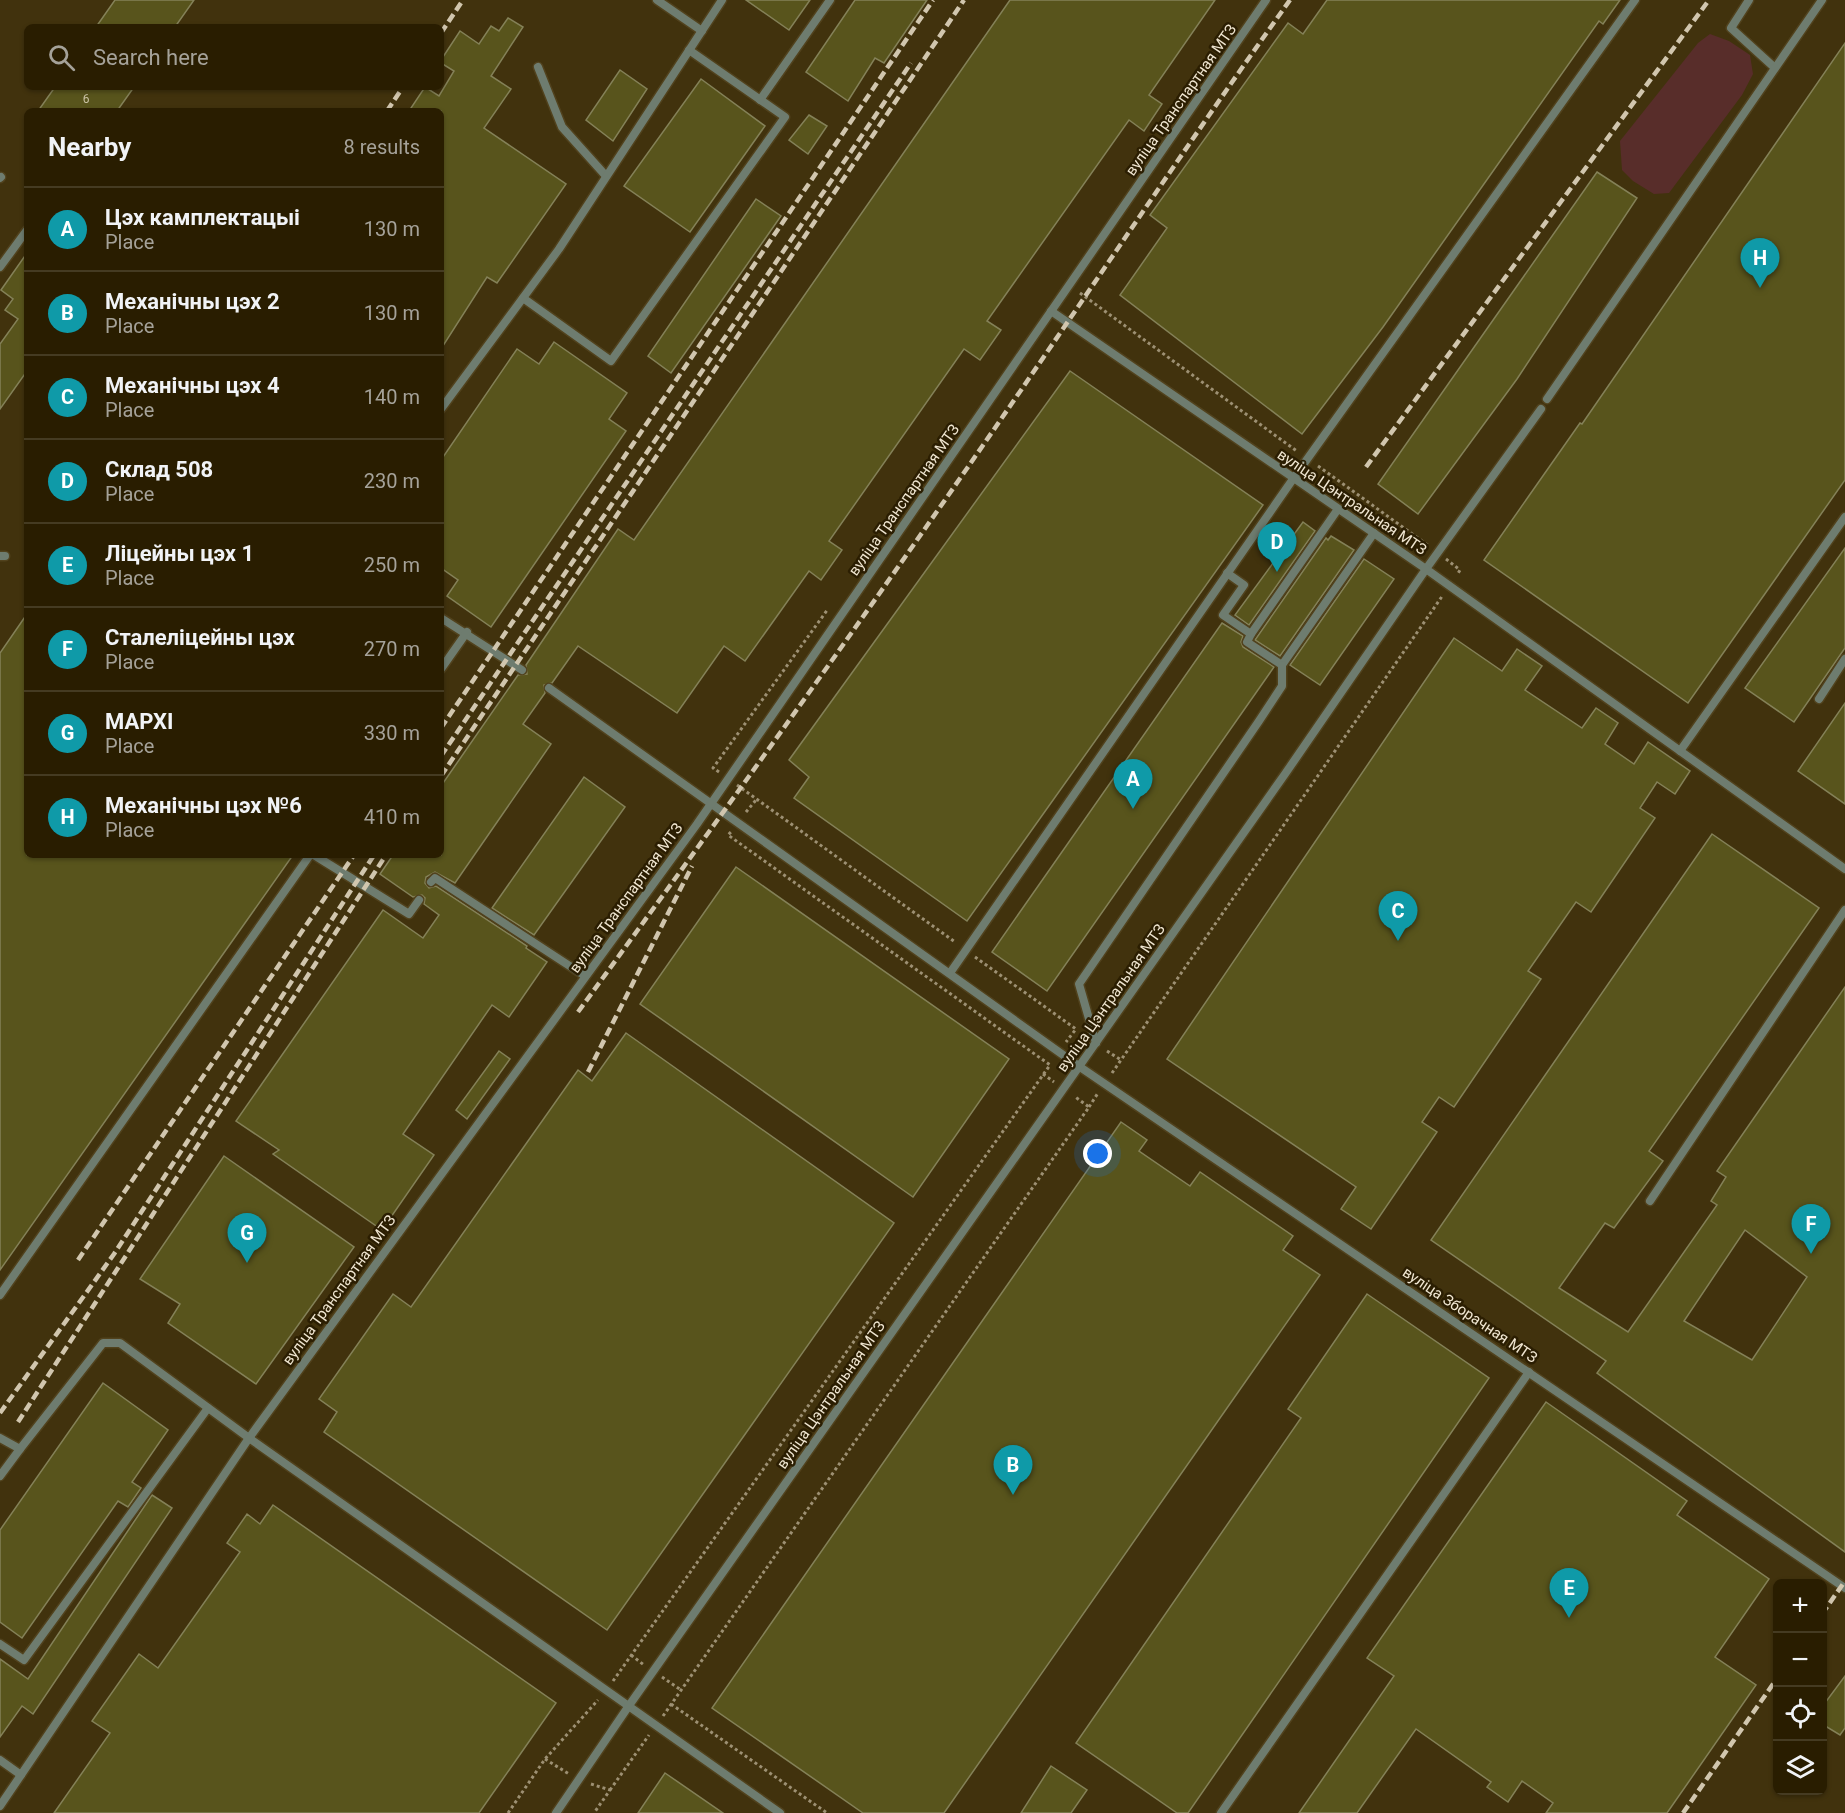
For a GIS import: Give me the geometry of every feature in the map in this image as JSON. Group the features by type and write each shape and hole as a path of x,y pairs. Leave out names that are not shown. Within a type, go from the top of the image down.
{"lane":[{"path":"657,0 702,31"},
{"path":"444,406 523,298 722,0"},
{"path":"760,100 830,0"},
{"name":"вуліца Транспартная МТЗ","path":"0,1806 249,1438 712,802 1266,0"},
{"path":"950,973 1293,479 1635,0"},
{"path":"1749,0 1731,28 1775,68"},
{"path":"1547,399 1822,0"},
{"path":"523,298 611,361 784,117 689,50"},
{"path":"538,67 562,126 606,176"},
{"path":"0,267 24,234"},
{"name":"вуліца Цэнтральная МТЗ","path":"556,1813 1426,569 1051,311"},
{"path":"1541,409 1426,569 1845,869"},
{"path":"1282,665 1247,642 1338,509"},
{"path":"1680,751 1845,516"},
{"path":"1096,1043 1079,984 1282,686 1282,665 1374,533"},
{"path":"1227,573 1244,585 1223,615 1251,634"},
{"path":"444,620 467,632 522,669"},
{"path":"444,665 467,632"},
{"path":"1819,699 1845,659"},
{"name":"вуліца Зборачная МТЗ","path":"549,688 712,802 1059,1052 1845,1587"},
{"path":"0,1296 310,858"},
{"path":"317,858 409,914 419,900"},
{"path":"431,882 435,878 585,976"},
{"path":"1650,1201 1845,910"},
{"path":"0,1476 103,1343 120,1343 605,1692 780,1813"},
{"path":"1221,1813 1529,1372"},
{"path":"0,1644 24,1660 208,1408"},
{"path":"0,1438 20,1449"},
{"path":"0,1760 21,1775"}],"path":[{"path":"508,1813 545,1759 605,1692 1076,1029 756,800 729,836 1050,1065"},
{"path":"610,1790 1089,1107 1043,1074"},
{"path":"671,1704 827,1813"}],"shaded area":[{"path":"0,0 1845,0 1845,1813 0,1813"},
{"path":"1710,34 1729,41 1750,55 1753,74 1742,95 1669,193 1654,194 1633,181 1622,170 1620,141 1698,43"}],"building":[{"path":"115,0 194,0 177,24 98,24"},
{"path":"746,0 810,0 789,30"},
{"path":"855,0 927,0 884,63 875,58 848,101 806,72"},
{"path":"1010,0 1215,0 1149,95 1162,104 1144,131 1129,120 987,321 1001,330 980,360 964,349 829,541 842,550 821,580 809,571 745,661 724,646 677,713 578,646 552,683 544,685 545,693 523,724 551,744 455,883 435,872 426,877 425,883 429,888 436,886 527,946 526,948 547,962 509,1017 492,1005 403,1134 434,1155 382,1230 273,1154 279,1150 236,1121 383,910 423,938 439,915 424,904 425,898 422,895 413,897 380,874 391,858 444,858 444,782 518,675 527,674 526,665 618,529 634,540"},
{"path":"1327,0 1620,0 1603,24 1599,21 1383,327 1302,434 1120,295 1167,228 1150,215 1288,23 1303,34"},
{"path":"508,18 523,27 491,76 511,89 484,128 566,184 497,283 487,277 444,344 444,108 411,108 423,90 430,90 439,96 444,90 454,71 444,65 444,55 460,31 479,44 491,26 499,31"},
{"path":"1845,43 1845,480 1688,703 1484,560 1580,423 1582,424"},
{"path":"620,70 647,89 613,141 586,120"},
{"path":"701,79 765,126 690,232 624,186"},
{"path":"53,90 132,90 119,108 40,108"},
{"path":"809,115 827,126 808,154 789,140"},
{"path":"1597,172 1637,198 1517,379 1418,514 1378,484"},
{"path":"756,199 781,216 671,373 648,356"},
{"path":"24,257 24,375 0,409 0,344 18,319 5,310 13,299 1,290"},
{"path":"554,342 627,393 609,419 626,431 491,627 447,596 458,580 444,570 444,456 517,349 539,364"},
{"path":"1070,371 1263,505 967,921 794,798 809,777 789,760"},
{"path":"1303,522 1315,531 1249,625 1235,615"},
{"path":"1331,536 1354,550 1280,656 1255,640 1326,538 1328,540"},
{"path":"1845,548 1845,648 1794,722 1745,688"},
{"path":"1364,559 1394,579 1320,685 1290,665"},
{"path":"24,618 24,858 291,858 0,1270 0,653"},
{"path":"1222,623 1243,636 1241,642 1243,647 1274,667 1047,991 992,952"},
{"path":"1454,638 1502,671 1517,649 1542,666 1525,690 1582,728 1596,708 1618,723 1605,744 1634,764 1648,742 1690,771 1675,794 1657,782 1640,808 1655,818 1591,912 1576,902 1528,971 1541,979 1454,1107 1439,1097 1422,1122 1437,1132 1371,1229 1341,1209 1356,1187 1167,1059"},
{"path":"1845,703 1845,804 1798,771"},
{"path":"584,777 625,807 534,935 492,908"},
{"path":"1712,834 1819,908 1649,1151 1663,1161 1614,1228 1605,1223 1559,1288 1628,1332 1717,1205 1711,1201 1726,1177 1717,1171 1845,987 1845,1552 1597,1373 1606,1361 1431,1240","holes":["1745,1230 1807,1277 1752,1360 1684,1321"]},
{"path":"736,867 1009,1059 913,1197 640,1004"},
{"path":"626,1033 894,1223 607,1630 324,1432 337,1412 319,1399 393,1294 411,1307 578,1070 592,1081"},
{"path":"499,1051 510,1059 467,1119 456,1110"},
{"path":"1121,1122 1147,1140 1139,1151 1190,1186 1200,1172 1293,1236 1283,1250 1320,1275 944,1813 863,1813 712,1708"},
{"path":"224,1156 354,1247 256,1384 168,1323 180,1304 140,1279"},
{"path":"1367,1294 1489,1378 1188,1813 1177,1813 1076,1743 1301,1418 1288,1409"},
{"path":"103,1383 168,1430 132,1482 141,1488 128,1507 118,1501 22,1638 0,1622 0,1530"},
{"path":"1546,1402 1687,1501 1677,1515 1769,1579 1715,1657 1756,1685 1667,1813 1546,1813 1553,1803 1522,1781 1508,1802 1487,1787 1491,1782 1416,1729 1357,1813 1299,1813 1394,1676 1367,1658"},
{"path":"152,1495 172,1508 33,1714 22,1706 0,1737 0,1659 28,1679"},
{"path":"273,1505 556,1703 479,1813 54,1813 110,1733 92,1721 139,1654 158,1668 240,1552 227,1543 247,1514 260,1524"},
{"path":"1845,1676 1845,1728 1840,1735 1827,1727 1827,1700"},
{"path":"1051,1766 1087,1790 1071,1813 1021,1813"},
{"path":"665,1773 723,1813 638,1813"}],"railway":[{"path":"444,28 463,0"},
{"path":"444,724 933,0"},
{"path":"444,772 964,0"},
{"path":"578,1012 921,535 1290,0"},
{"path":"1366,467 1709,0"},
{"path":"444,752 911,63"},
{"path":"389,108 401,90"},
{"path":"78,1260 352,858"},
{"path":"0,1413 114,1254 372,858"},
{"path":"18,1422 384,858"},
{"path":"588,1072 692,866"},
{"path":"1827,1607 1845,1581"},
{"path":"1683,1813 1773,1684"}],"place":[{"name":"Механічны цэх №6","path":"1760,288"},
{"name":"Склад 508","path":"1277,572"},
{"name":"Цэх камплектацыі","path":"1133,809"},
{"name":"Механічны цэх 4","path":"1398,941"},
{"name":"Сталеліцейны цэх","path":"1811,1254"},
{"name":"МАРХІ","path":"247,1263"},
{"name":"Механічны цэх 2","path":"1013,1495"},
{"name":"Ліцейны цэх 1","path":"1569,1618"}]}
